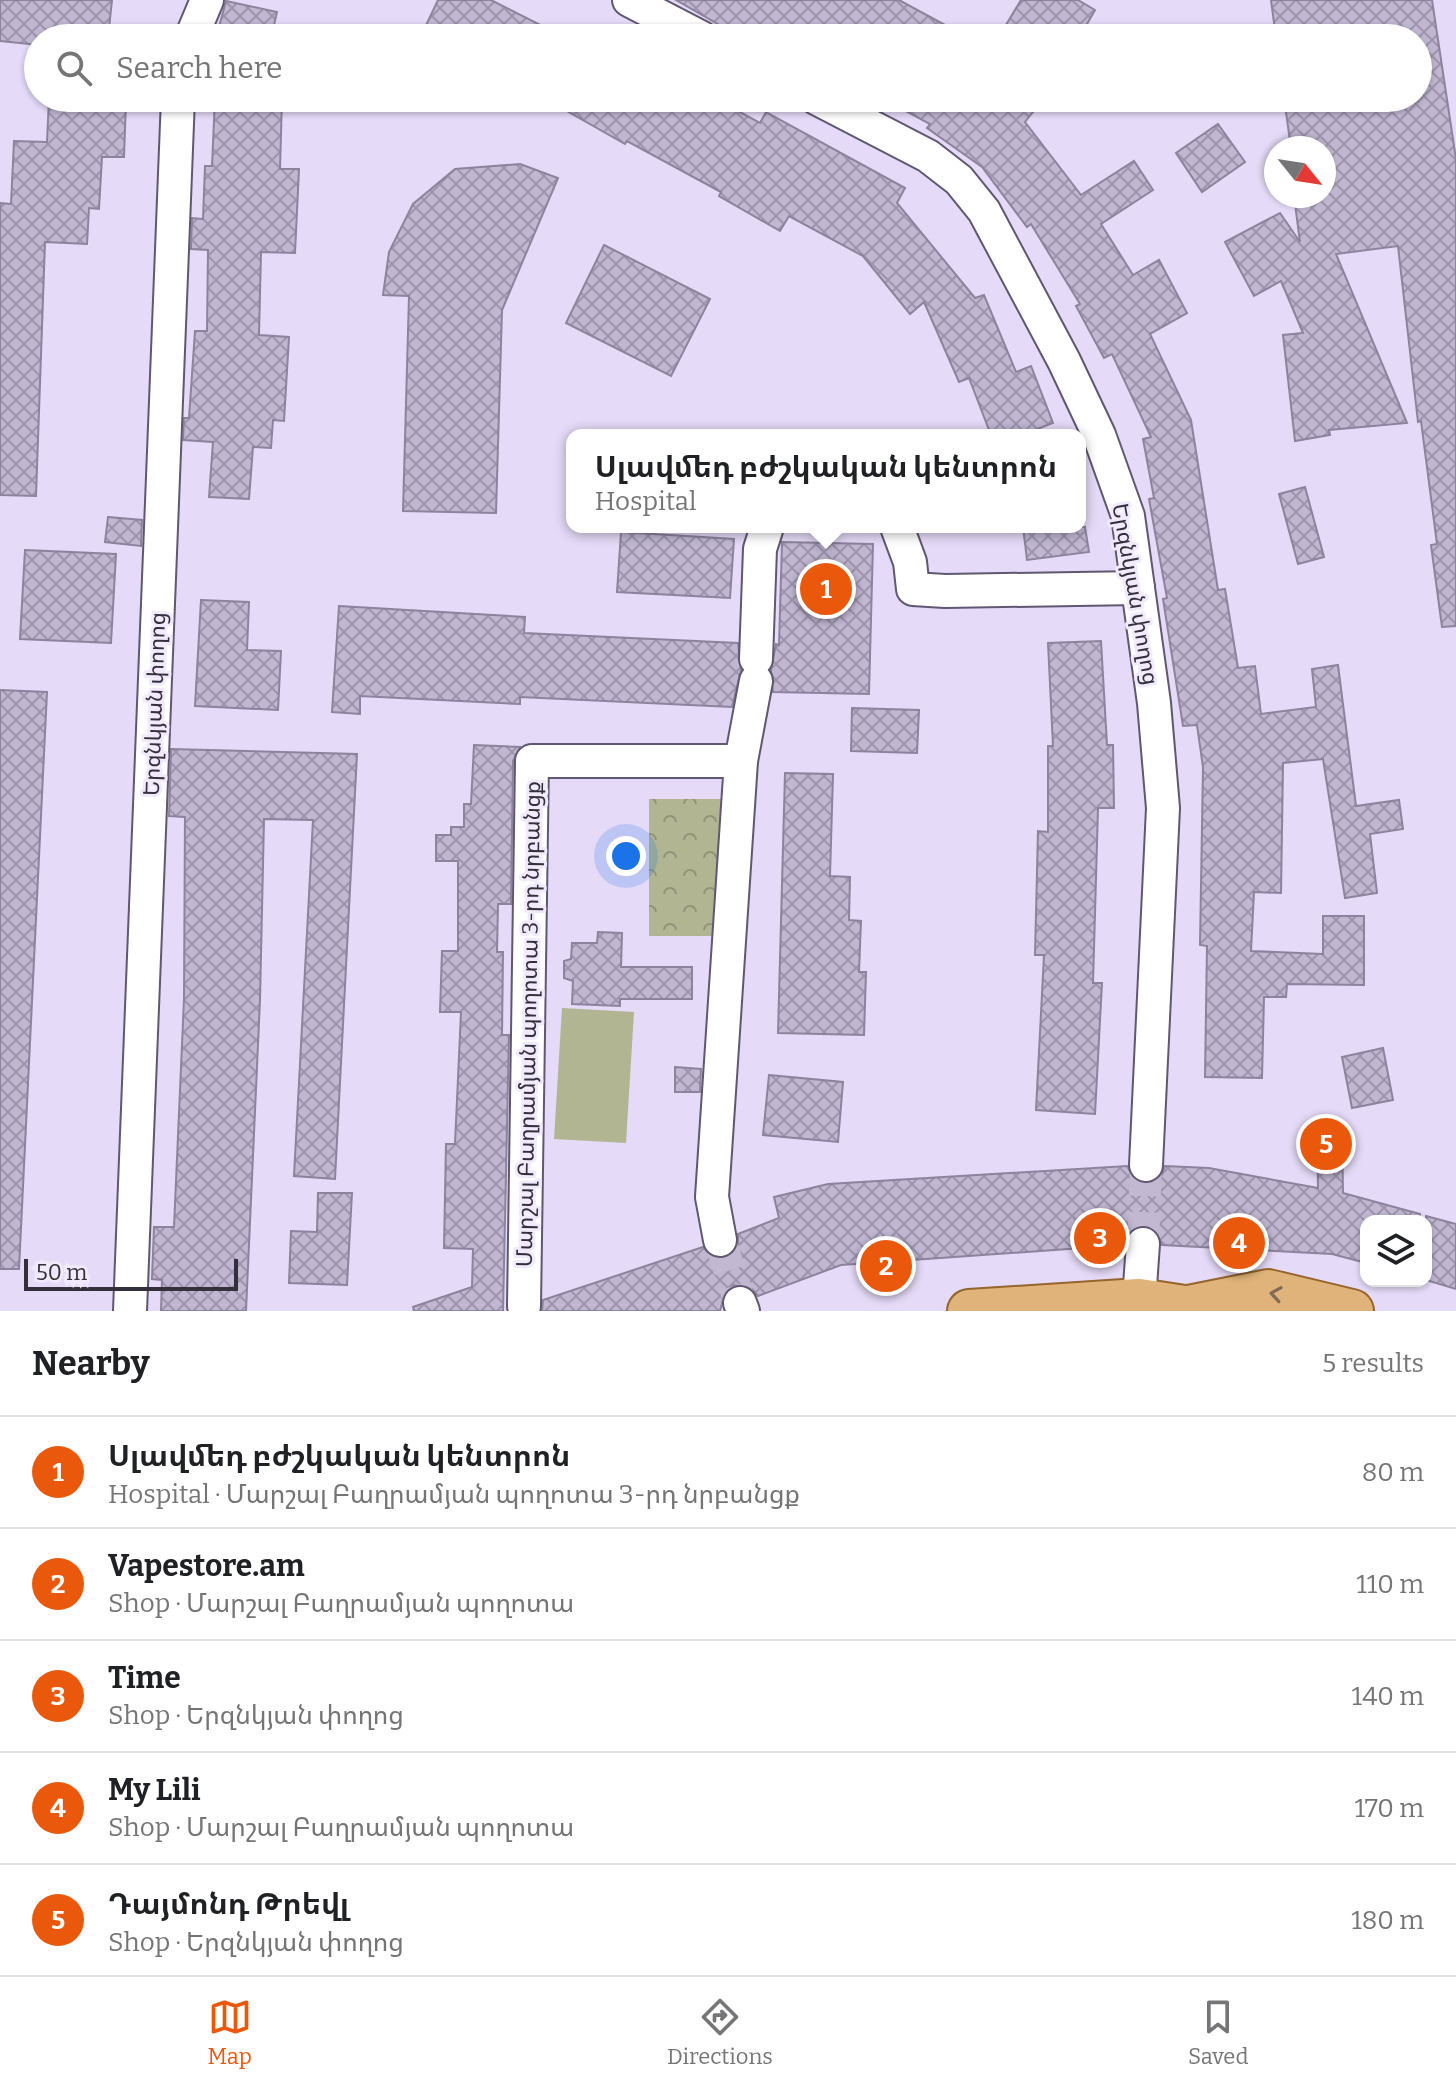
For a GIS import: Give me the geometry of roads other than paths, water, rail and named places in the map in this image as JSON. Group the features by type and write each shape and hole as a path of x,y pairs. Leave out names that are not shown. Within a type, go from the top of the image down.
{"main road":[{"path":"969,1311 1139,1300 1199,1309 1268,1291 1352,1311"}],"street":[{"path":"197,24 207,0"},
{"path":"629,0 675,24"},
{"name":"Երզնկյան փողոց","path":"130,1311 177,112"},
{"name":"Երզնկյան փողոց","path":"843,112 928,156 959,180 984,211 1028,291 1099,435 1128,516 1154,703 1163,808 1146,1165"},
{"path":"720,1240 712,1197 741,761 756,670 760,549 765,533"},
{"path":"899,533 910,562 913,589 1138,588"},
{"name":"Մարշալ Բաղրամյան պողոտա 3-րդ նրբանցք","path":"524,1306 532,761 741,761"},
{"path":"1139,1300 1143,1244"}],"tunnel":[{"path":"1143,1244 1146,1165"},
{"path":"720,1240 740,1303"}],"place":[{"name":"Սլավմեդ բժշկական կենտրոն","path":"826,589"},
{"name":"Դայմոնդ Թրեվլ","path":"1326,1144"},
{"name":"Time","path":"1100,1238"},
{"name":"My Lili","path":"1239,1243"},
{"name":"Vapestore.am","path":"886,1266"}]}
